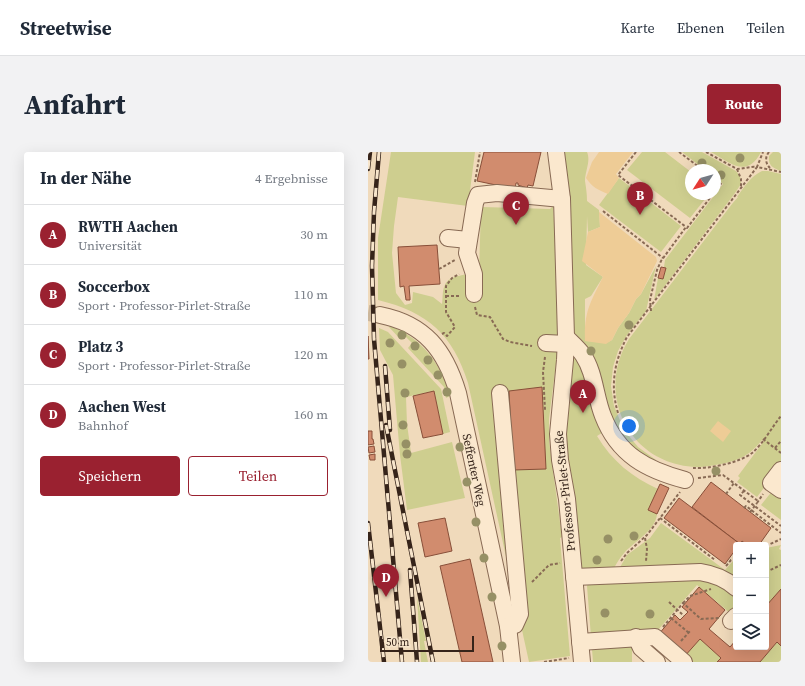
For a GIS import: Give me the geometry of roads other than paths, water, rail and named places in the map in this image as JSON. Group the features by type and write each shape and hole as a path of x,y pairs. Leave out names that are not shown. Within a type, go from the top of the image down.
{"street":[{"name":"Professor-Pirlet-Straße","path":"556,152 562,199 566,341 558,434 560,460 567,499 582,662"},
{"path":"471,295 474,274 467,253 475,203 478,195 497,194 562,199"},
{"path":"448,238 468,240"},
{"name":"Seffenter Weg","path":"380,314 396,318 411,325 424,334 440,353 453,377 460,401 508,626 512,662"},
{"path":"546,343 566,341 583,354 590,369 602,415 608,428 626,452 641,464 663,474 687,476"},
{"path":"500,393 520,614 515,625 508,626"},
{"path":"781,470 771,483 781,490"},
{"path":"574,577 700,572 710,573 724,579 733,586"},
{"path":"580,642 636,637 655,637 684,662"},
{"path":"636,637 641,648 657,662"}],"tunnel":[{"path":"368,313 380,315"}],"railway":[{"path":"368,169 370,152"},
{"path":"379,152 374,212 372,266 374,339 402,662"},
{"path":"385,366 390,430"},
{"path":"386,425 433,662"},
{"path":"368,523 384,662"},
{"path":"410,570 417,662"}],"place":[{"name":"Soccerbox","path":"640,215"},
{"name":"Platz 3","path":"516,225"},
{"name":"RWTH Aachen","path":"583,413"},
{"name":"Aachen West","path":"386,597"}]}
